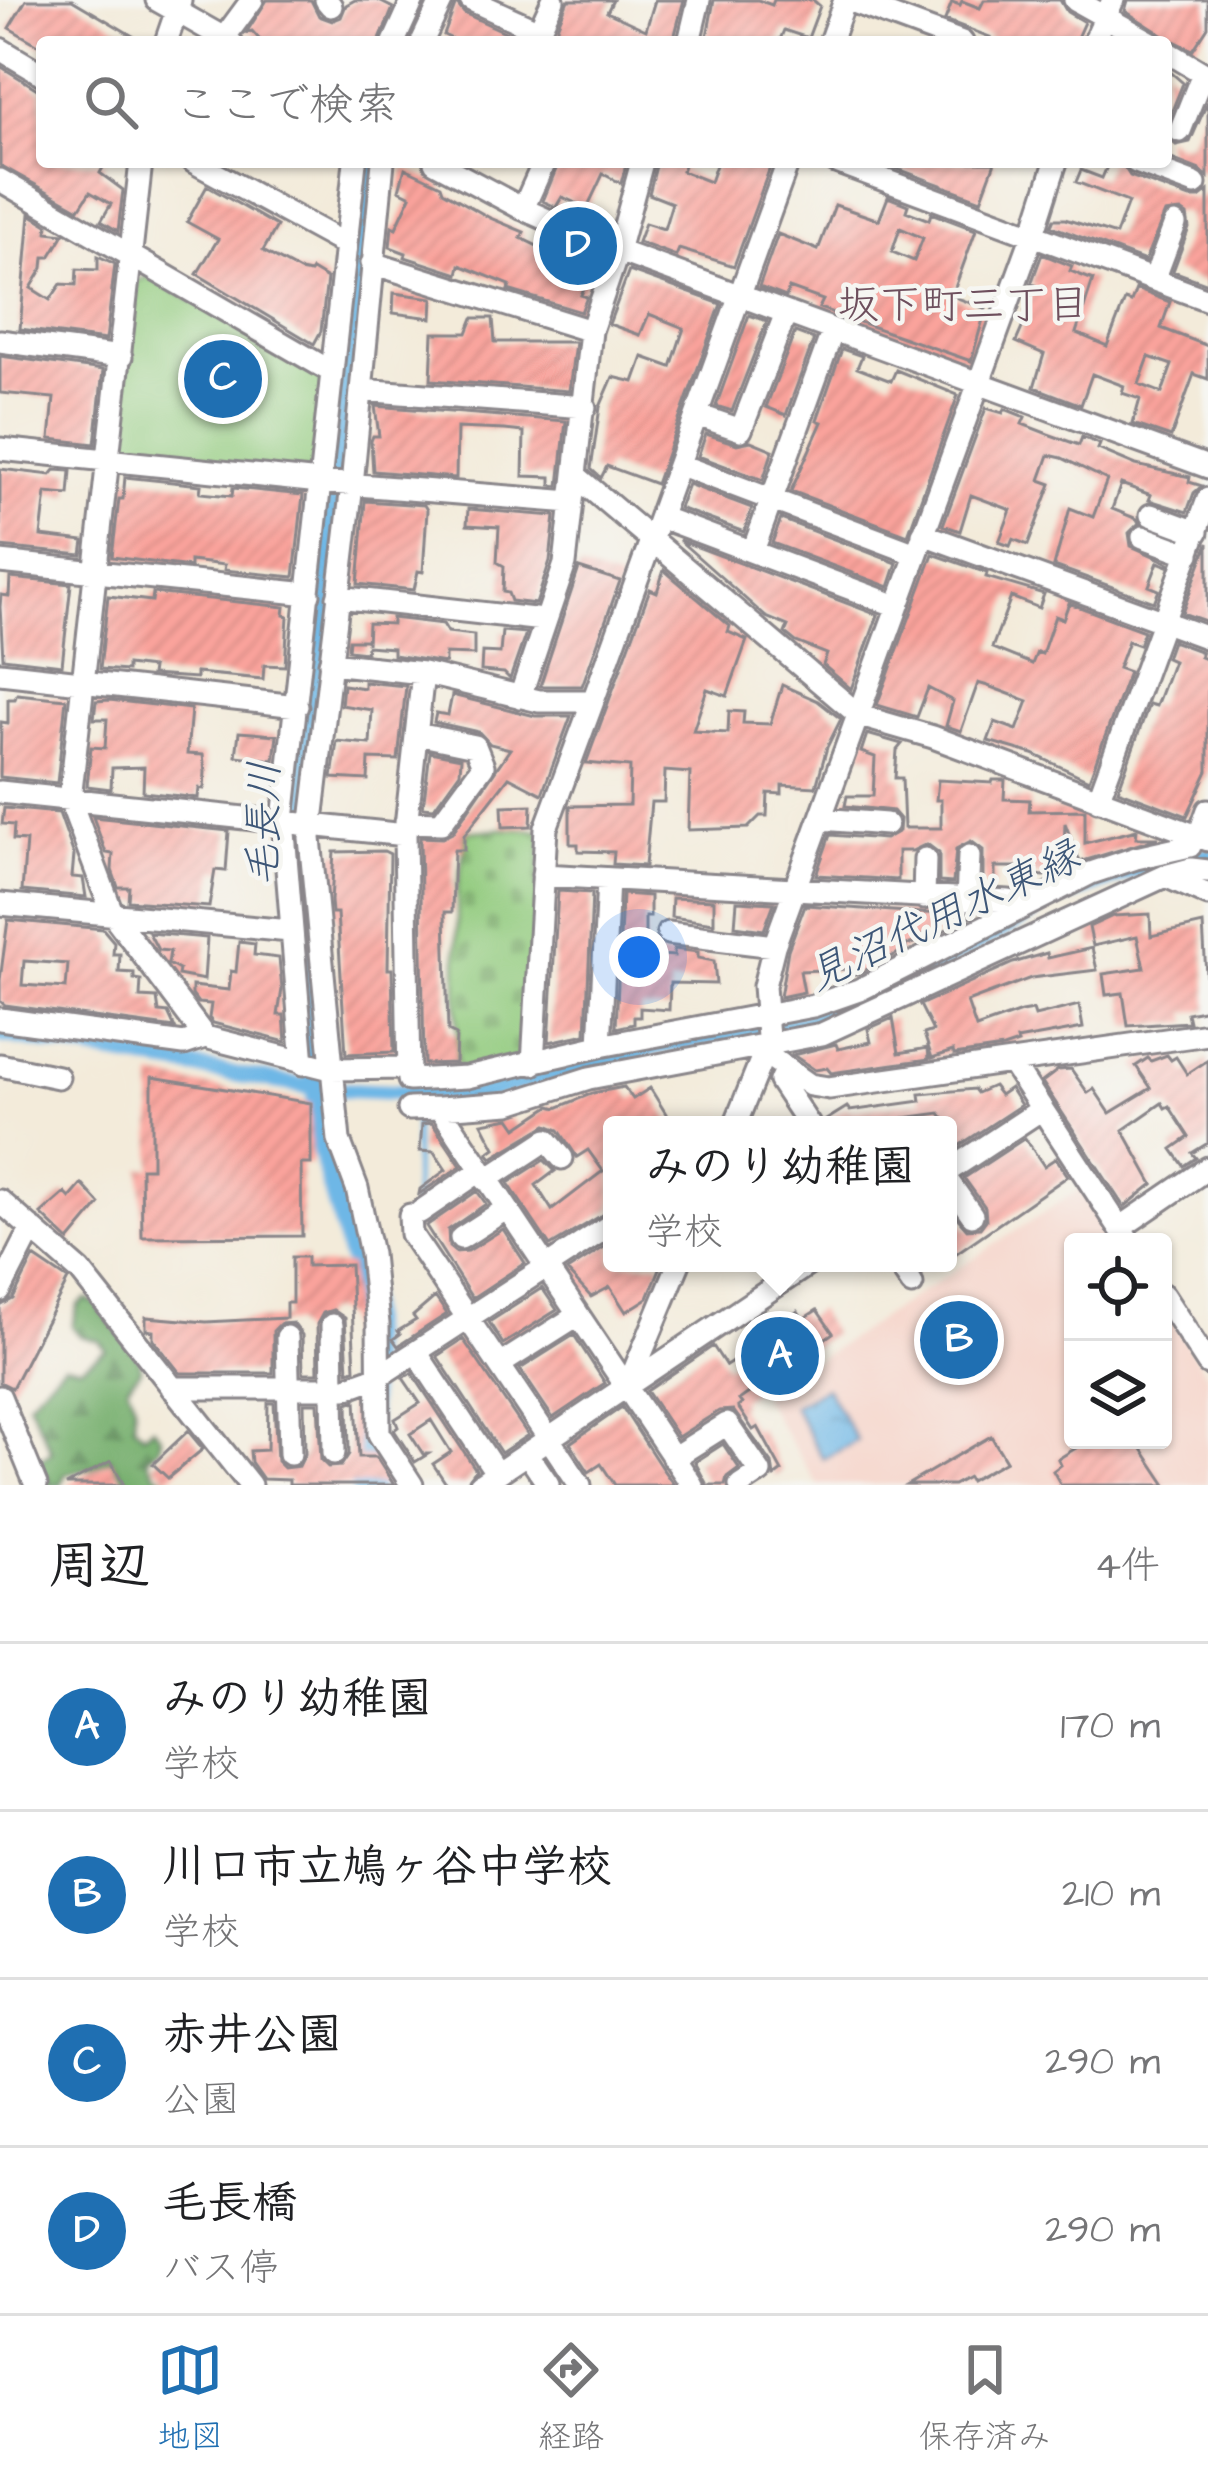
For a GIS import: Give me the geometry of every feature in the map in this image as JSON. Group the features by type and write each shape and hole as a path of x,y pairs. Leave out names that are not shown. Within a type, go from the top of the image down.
{"street":[{"path":"230,36 252,0"},
{"path":"397,36 413,0"},
{"path":"430,36 442,0"},
{"path":"471,0 535,36"},
{"path":"540,36 553,0"},
{"path":"690,36 698,0"},
{"path":"832,36 846,0 945,36"},
{"path":"1075,0 1108,7 1143,36"},
{"path":"167,36 171,4 222,36"},
{"path":"1096,36 1108,7"},
{"path":"0,49 36,70"},
{"path":"1172,55 1205,75 1180,131"},
{"path":"140,168 70,800 113,915 205,1037"},
{"path":"205,168 346,245"},
{"path":"303,1064 283,820 354,168"},
{"path":"382,168 352,485 311,823 339,1140 357,1188 371,1255 379,1434 412,1485"},
{"path":"524,209 541,168"},
{"path":"520,697 565,564 591,331 640,168"},
{"path":"533,1064 546,828 786,168"},
{"path":"852,168 1208,300"},
{"path":"739,1116 767,1045 764,986 774,946 1054,168"},
{"path":"1152,168 1195,184"},
{"path":"477,172 524,209 618,251 1208,467"},
{"path":"0,180 332,372"},
{"path":"1154,280 1175,224"},
{"path":"372,263 591,331"},
{"path":"697,415 741,430 786,313"},
{"path":"753,551 832,330"},
{"path":"0,340 121,357"},
{"path":"362,391 585,406"},
{"path":"0,449 572,502"},
{"path":"680,465 1208,638"},
{"path":"576,476 860,716 933,737 1098,800 1198,849"},
{"path":"1098,800 1208,499"},
{"path":"1151,514 1197,532"},
{"path":"660,517 897,605"},
{"path":"1143,537 1189,554"},
{"path":"0,562 309,595"},
{"path":"338,597 543,620"},
{"path":"330,663 423,673 520,697 593,700"},
{"path":"0,673 298,706"},
{"path":"423,673 405,828 409,1080 467,1078 600,1046 812,1006 859,990 1113,864 1198,849"},
{"path":"0,792 311,823 405,828 441,823 483,766 475,746 417,734"},
{"path":"409,1109 510,1102 589,1078 822,1034 1166,876 1198,849 1208,810"},
{"path":"821,819 886,824"},
{"path":"967,900 969,856"},
{"path":"924,898 925,860"},
{"path":"543,875 1009,901 1023,906"},
{"path":"1166,876 1208,895"},
{"path":"600,1046 608,879"},
{"path":"0,905 290,931"},
{"path":"668,933 774,946"},
{"path":"0,1019 184,1044 205,1037 331,1069 406,1068"},
{"path":"767,1045 785,1070 810,1085 829,1088 1208,1034"},
{"path":"1012,1063 1123,1233"},
{"path":"0,1065 58,1076"},
{"path":"785,1070 780,1081 803,1116"},
{"path":"440,1108 692,1485"},
{"path":"957,1165 1042,1109"},
{"path":"562,1158 547,1140 415,1214 411,1234 580,1485"},
{"path":"1127,1233 1208,1168"},
{"path":"957,1193 972,1215"},
{"path":"0,1201 80,1271 250,1485"},
{"path":"461,1238 506,1209"},
{"path":"0,1291 32,1228"},
{"path":"172,1388 332,1389 379,1376 603,1231"},
{"path":"627,1388 675,1272"},
{"path":"416,1352 491,1480 796,1272"},
{"path":"904,1272 912,1284"},
{"path":"1172,1307 1205,1353"},
{"path":"508,1360 578,1315"},
{"path":"332,1325 334,1453"},
{"path":"287,1337 290,1454"},
{"path":"0,1397 36,1485"},
{"path":"674,1458 727,1424 760,1472 740,1485"},
{"path":"527,1453 548,1484"}],"shaded area":[{"path":"1085,1186 1115,1233 1064,1233 1064,1449 1172,1449 1172,1322 1208,1377 1208,1485 818,1485 761,1396"}],"green space":[{"path":"149,276 319,373 324,385 315,466 306,473 124,453 118,446 136,281"},
{"path":"542,830 527,1057 457,1071 457,890 467,832"},
{"path":"86,1299 96,1304 140,1360 140,1370 127,1386 135,1404 134,1425 143,1434 153,1427 161,1436 160,1446 147,1459 156,1474 174,1485 129,1485 111,1458 65,1474 61,1485 46,1485 36,1463 52,1452 28,1402 64,1364 80,1367 106,1350 72,1326 78,1305"}],"water":[{"path":"826,1387 857,1441 823,1459 793,1406"}],"building":[{"path":"26,0 72,0 133,36 36,36 36,44 9,28"},
{"path":"267,0 311,0 319,16 332,21 355,0 377,0 393,8 381,36 246,33"},
{"path":"568,0 613,0 607,12 646,30 655,0 684,0 675,36 558,36"},
{"path":"714,0 758,0 772,5 774,0 813,0 820,6 809,36 784,30 782,36 707,36"},
{"path":"984,0 1060,0 1067,12 1084,22 1078,36 987,36 945,20 952,2 980,8"},
{"path":"1128,0 1208,0 1208,27 1193,50 1125,11"},
{"path":"456,3 464,13 514,36 446,36"},
{"path":"0,66 36,88 36,168 103,168 100,173 123,190 118,231 101,221 111,204 90,192 79,209 0,165"},
{"path":"1172,73 1183,83 1172,111"},
{"path":"1208,101 1208,177 1172,159 1172,141 1190,142"},
{"path":"405,168 568,261 573,249 597,260 581,295 587,297 581,312 508,290 510,285 460,265 458,274 405,257 406,253 390,247 392,226 396,228 411,196 399,190"},
{"path":"557,168 625,168 621,183 603,174 587,208 562,197 556,207 543,201"},
{"path":"656,168 683,168 710,182 715,168 770,168 734,266 679,249 676,256 638,242 645,223 664,229 672,203 649,194"},
{"path":"895,168 993,168 981,200"},
{"path":"1106,168 1125,168 1130,176 1190,198 1208,191 1208,284 1173,271 1189,228 1187,215 1181,211 1165,213 1145,261 1051,226 1054,219 1065,219 1116,235 1128,202 1076,182 1081,170 1102,178"},
{"path":"207,186 277,226 263,251 327,279 321,331 314,344 197,274 218,239 187,222"},
{"path":"888,197 929,220 931,213 976,230 952,296 986,309 971,361 819,308 823,300 789,288 786,297 759,287 778,234 818,250 835,205 879,220","holes":["900,228 923,238 914,261 892,252"]},
{"path":"30,214 48,225 47,232 64,234 50,257 44,257 31,288 50,300 61,284 76,285 77,269 98,270 98,256 115,264 106,340 20,329"},
{"path":"1042,254 1093,280 1076,333 1107,346 1125,300 1131,302 1136,289 1170,302 1161,328 1208,346 1208,379 1194,374 1171,437 1133,424 1140,399 1122,393 1124,386 1092,374 1081,405 1034,387 1044,354 1016,342 1029,312 1025,311 1035,285 1031,284","holes":["1149,357 1172,365 1162,393 1139,384"]},
{"path":"629,271 721,304 656,484 607,466 601,478 591,469 600,407 613,377 634,382 643,357 671,367 684,328 649,314 640,335 609,324"},
{"path":"394,293 433,298 432,318 393,313"},
{"path":"749,315 767,321 732,411 716,406"},
{"path":"473,318 493,318 495,342 575,342 569,391 431,380 433,333 467,333"},
{"path":"795,332 814,339 786,415 766,407"},
{"path":"842,349 862,356 857,368 891,381 896,370 958,395 908,535 791,491 822,422 817,420"},
{"path":"0,356 103,370 95,444 50,439 54,398 0,393"},
{"path":"375,406 566,421 559,486 551,485 551,477 523,476 524,432 505,430 457,428 456,478 373,471 371,441 379,436"},
{"path":"986,408 1003,413 1005,409 1025,417 1022,424 1079,445 1082,437 1136,465 1190,477 1189,482 1202,486 1187,512 1149,500 1151,495 1121,484 1112,509 1137,519 1139,523 1129,533 1131,546 1169,563 1158,562 1149,586 1159,590 1154,602 1054,566 1070,508 1093,517 1107,480 1062,458 1049,455 1040,480 1051,484 1028,545 1013,539 1010,546 999,542 1011,510 971,495 960,531 943,525"},
{"path":"706,434 737,444 751,441 773,450 763,480 698,456"},
{"path":"0,469 51,475 55,470 71,471 69,495 46,493 41,536 84,541 82,555 0,547"},
{"path":"125,477 201,485 200,493 232,496 233,488 303,495 294,577 224,570 225,565 190,561 190,567 112,557"},
{"path":"688,484 752,508 744,532 679,508"},
{"path":"365,501 424,505 427,510 423,572 418,571 414,590 358,584"},
{"path":"468,509 555,516 550,561 536,604 511,601 503,592 504,566 497,562 499,527 467,525"},
{"path":"781,519 897,563 889,587 772,543"},
{"path":"679,540 878,615 851,689 823,665 827,654 796,642 785,633 788,626 766,617"},
{"path":"1208,543 1208,622 1182,613"},
{"path":"933,554 987,573 986,577 1044,594 1039,608 1011,597 992,648 1032,664 1037,652 1042,654 1055,616 1063,619 1069,603 1144,631 1139,645 1128,641 1118,668 1129,672 1089,780 1033,754 988,741 995,722 1017,730 1028,701 988,686 978,683 961,731 946,726 953,701 928,688 917,717 877,705"},
{"path":"579,568 620,581 582,686 540,686"},
{"path":"664,570 730,626 728,632 747,640 727,696 707,689 693,731 728,733 729,711 744,712 743,723 770,724 782,685 818,701 841,719 816,787 782,785 782,794 768,793 767,816 760,816 748,828 688,830 690,773 665,771 664,802 651,802 645,866 613,864 614,852 578,851 578,844 570,844 570,806 629,805 630,767 586,763 650,589 657,592"},
{"path":"10,578 71,584 62,665 3,658 1,595 9,596"},
{"path":"153,593 285,607 285,666 264,665 263,679 196,673 196,678 151,675 152,668 127,665 127,671 100,669 108,596 152,601"},
{"path":"392,618 443,624 448,632 474,635 474,655 445,654 445,663 393,655 393,648 348,650 349,640 367,640 367,644 368,623 392,624"},
{"path":"502,631 526,633 510,679 504,673 481,671 482,652 500,653"},
{"path":"1172,641 1202,652 1200,657 1208,660 1208,771 1187,816 1118,790 1149,704 1156,706 1173,661 1166,658"},
{"path":"364,682 406,686 398,760 369,759 368,780 332,778 337,741 370,744 372,710 341,705 343,685 364,688"},
{"path":"17,694 66,699 57,783 0,777 1,722 8,723 8,699"},
{"path":"452,695 535,716 571,716 542,794 509,777 464,835 464,850 454,850 452,912 445,912 448,1031 456,1035 455,1063 424,1064 420,837 442,838 452,833 510,749 490,744 479,732 434,722 436,713 448,715"},
{"path":"96,701 191,709 187,754 203,755 205,772 198,798 143,792 144,767 112,768 111,789 87,786 91,747 105,748 107,719 94,719"},
{"path":"239,732 277,735 274,760 236,756"},
{"path":"867,734 902,744 897,750 895,778 902,778 904,828 941,828 938,780 1005,780 1004,799 1030,800 1029,811 1085,810 1085,843 1137,830 1136,838 1159,838 1080,862 1065,823 1063,870 1044,876 1029,874 1028,867 995,867 995,885 983,885 983,850 971,841 956,849 953,883 939,882 939,853 927,844 898,851 898,880 816,875 830,835 885,839 899,831 900,819 893,811 845,806 847,796 873,796 875,757 861,752"},
{"path":"430,752 461,758 460,772 434,808 423,807"},
{"path":"532,805 531,826 503,827 502,806"},
{"path":"4,808 59,813 74,855 72,877 83,878 86,897 22,891 26,841 13,840 14,825 2,824"},
{"path":"93,817 229,831 226,871 215,870 209,907 128,901 129,887 118,887 113,854 106,853"},
{"path":"334,852 390,854 388,969 392,969 394,1052 346,1054 337,913 332,913 331,901"},
{"path":"558,891 592,893 586,1034 549,1042"},
{"path":"622,894 650,896 645,954 674,956 674,949 698,952 698,958 714,961 716,984 670,983 669,1010 640,1008 634,1024 616,1028"},
{"path":"672,898 714,900 714,923 671,917"},
{"path":"737,901 774,903 764,930 735,926"},
{"path":"805,905 976,914 935,935 923,935 923,941 906,945 858,974 845,969 800,971 804,992 780,997 788,950"},
{"path":"1150,914 1151,936 1203,924 1208,1009 1187,1013 1189,1022 1128,1026 1123,993 1106,995 1103,974 1144,968 1137,936 1093,946 1089,927 1113,916"},
{"path":"8,920 103,929 114,942 113,954 120,954 119,972 134,973 134,979 141,980 140,997 157,998 159,1012 168,1013 175,1028 5,1005 0,1001","holes":["24,961 68,964 66,988 22,985"]},
{"path":"149,933 207,938 204,980 178,975 179,970 168,964 170,951 158,950"},
{"path":"239,942 255,944 254,955 279,958 278,1015 284,1015 286,1042 213,1023 211,1004 198,1003 192,995 192,986 229,990"},
{"path":"1092,948 1097,970 1031,978 967,1002 976,1028 1021,1012 1033,1010 1035,1016 1079,1005 1083,1028 1017,1040 1003,1048 954,1055 953,1051 932,1058 924,1034 933,1031 920,1005 1013,963"},
{"path":"893,1018 899,1053 928,1048 929,1059 831,1073 827,1068 815,1070 793,1055 836,1044 838,1049 871,1042 868,1029"},
{"path":"1167,1055 1171,1060 1176,1057 1187,1074 1208,1060 1208,1143 1192,1153 1196,1158 1184,1166 1172,1149 1189,1137 1169,1106 1162,1103 1123,1130 1153,1184 1124,1207 1042,1082 1058,1070 1071,1069 1088,1093 1094,1089 1110,1113 1151,1088 1136,1066"},
{"path":"152,1077 311,1103 311,1164 301,1164 302,1236 142,1237 141,1168 152,1168"},
{"path":"993,1086 1000,1095 1010,1088 1021,1105 957,1147 957,1116 833,1116 847,1107 850,1111 921,1101 920,1094 974,1089 977,1093"},
{"path":"624,1087 633,1099 650,1088 667,1116 603,1116 603,1171 588,1150 577,1157 559,1130 547,1125 492,1158 488,1153 495,1148 482,1123 510,1118 517,1128 550,1106 557,1108"},
{"path":"432,1123 461,1166 419,1194 446,1170 434,1152 420,1151 422,1124"},
{"path":"1025,1138 1044,1166 1056,1158 1068,1176 957,1253 957,1217 967,1229 980,1228 986,1220 985,1207 964,1178"},
{"path":"544,1160 555,1171 536,1185 552,1210 603,1171 603,1214 550,1246 508,1183"},
{"path":"82,1184 100,1204 69,1241 41,1214 65,1193 70,1198"},
{"path":"477,1191 486,1204 448,1230 449,1247 455,1252 468,1251 503,1229 525,1263 472,1298 426,1226"},
{"path":"603,1248 603,1272 659,1272 648,1298 626,1312 610,1287 591,1297 567,1271"},
{"path":"34,1257 68,1280 12,1388 0,1382 0,1306 13,1299"},
{"path":"292,1257 307,1257 307,1266 350,1265 355,1369 348,1371 345,1318 333,1310 323,1313 317,1324 318,1373 303,1373 302,1335 293,1323 280,1324 273,1331 273,1373 180,1373 153,1339 153,1331 146,1330 146,1317 206,1322 286,1318 286,1303 292,1303"},
{"path":"542,1288 557,1310 503,1344 489,1322"},
{"path":"435,1297 447,1314 398,1346 393,1339 398,1331 416,1320 413,1316"},
{"path":"817,1310 833,1333 739,1400 738,1407 753,1430 758,1427 782,1471 774,1477 772,1463 733,1410 719,1411 678,1437 647,1391 713,1346 726,1366 781,1330 777,1324 798,1311 803,1319"},
{"path":"574,1335 605,1383 553,1418 520,1369"},
{"path":"463,1339 528,1435 501,1453 437,1356"},
{"path":"412,1373 476,1470 465,1485 447,1485 433,1464 451,1452 431,1420 410,1434 423,1454 428,1454 415,1462 394,1430 398,1427 395,1419 420,1403 403,1378"},
{"path":"356,1400 359,1457 376,1457 394,1485 289,1485 289,1480 263,1479 251,1462 250,1451 267,1450 268,1403 274,1403 277,1461 284,1468 299,1466 305,1454 304,1403 318,1403 321,1460 328,1467 341,1466 349,1454 348,1403"},
{"path":"622,1407 674,1485 615,1485 601,1464 589,1472 570,1443"},
{"path":"188,1431 203,1449 168,1478 153,1464"},
{"path":"991,1436 1006,1461 970,1481 968,1477 953,1485 907,1485"},
{"path":"723,1444 739,1468 725,1485 707,1485 695,1462"},
{"path":"1074,1449 1142,1449 1166,1485 1061,1485 1053,1471 1061,1465 1058,1459"},
{"path":"111,1461 124,1485 66,1485"}],"waterway":[{"name":"毛長川","path":"410,36 425,0"},
{"name":"毛長川","path":"366,1485 359,1265 327,1151 299,886 303,751 370,168"},
{"name":"見沼代用水東縁","path":"1066,896 1147,865 1208,855"},
{"name":"見沼代用水東縁","path":"0,1035 322,1089 475,1095 660,1046 805,1021 908,980 1032,914"},
{"path":"414,1206 415,1116"}],"place":[{"name":"毛長橋","path":"578,246"},
{"name":"赤井公園","path":"223,379"},
{"name":"川口市立鳩ヶ谷中学校","path":"959,1340"},
{"name":"みのり幼稚園","path":"780,1356"}],"district":[{"name":"坂下町三丁目","path":"963,306"}]}
